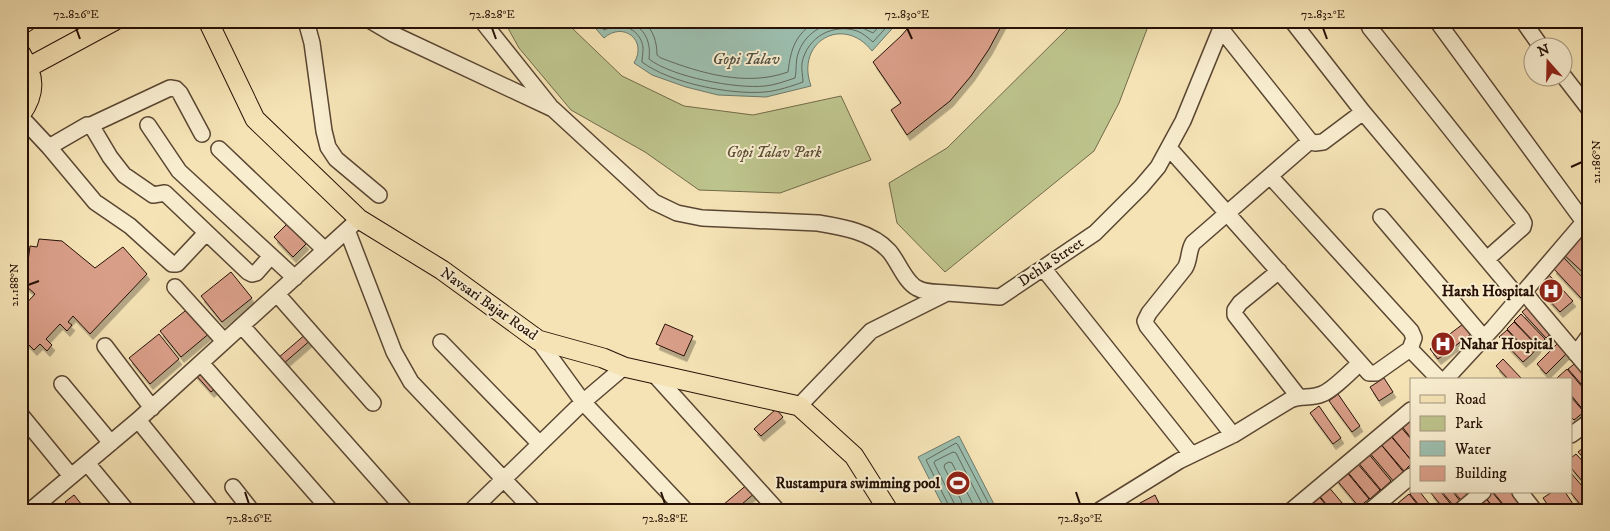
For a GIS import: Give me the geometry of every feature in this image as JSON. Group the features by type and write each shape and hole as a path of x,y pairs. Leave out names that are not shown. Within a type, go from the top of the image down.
{"main road":[{"path":"21,25 27,21"},
{"path":"21,116 28,105 32,93 32,80 25,61 114,21"},
{"name":"Navsari Bajar Road","path":"208,21 255,119 353,225 442,270 538,340 603,358 624,367 799,406 854,456 888,510"}],"street":[{"path":"306,21 312,43 324,131 328,147 336,159 379,194"},
{"path":"371,21 393,34 553,109"},
{"path":"482,21 553,109"},
{"path":"1292,21 1363,112 1487,259 1589,369"},
{"path":"1367,21 1370,28 1522,219 1523,227 1487,259"},
{"path":"1437,21 1587,219 1447,378"},
{"path":"1523,21 1535,38"},
{"path":"1223,25 1310,140 1315,144 1323,142 1363,112"},
{"name":"Dehla Street","path":"553,109 647,196 665,208 677,213 702,218 818,223 836,226 874,239 889,251 915,288 947,293 1000,297 1095,233 1141,187 1158,167 1183,121 1223,25"},
{"path":"1572,87 1589,109"},
{"path":"49,147 88,125 170,88 176,89 180,93 202,134"},
{"path":"21,116 95,202 130,226 172,264 177,264 206,233"},
{"path":"91,125 110,157 124,175 153,195 165,193 248,272 256,273 271,256"},
{"path":"148,125 179,171 295,278"},
{"path":"1233,435 1145,321 1149,313 1185,268 1189,261 1193,244 1310,140"},
{"path":"1169,148 1360,364 1369,373 1376,373 1410,349 1414,338 1411,332 1270,176"},
{"path":"218,149 325,250"},
{"path":"1381,217 1484,338"},
{"path":"21,502 35,508 152,408 353,225 394,352 404,372 411,382 533,510"},
{"path":"1043,268 1191,454"},
{"path":"1278,271 1240,303 1235,310 1235,314 1298,396"},
{"path":"175,287 224,341"},
{"path":"799,406 871,331 947,293"},
{"path":"277,294 373,403"},
{"path":"242,326 405,510"},
{"path":"1576,354 1589,336"},
{"path":"538,340 583,402 685,510"},
{"path":"441,342 540,444"},
{"path":"105,346 152,408"},
{"path":"1410,349 1438,378"},
{"path":"201,363 330,510"},
{"path":"1100,510 1191,454 1233,435 1290,400 1298,396 1313,397 1324,394 1360,364"},
{"path":"472,510 583,402 624,367"},
{"path":"653,373 777,510"},
{"path":"62,384 111,443"},
{"path":"1292,510 1410,411"},
{"path":"21,415 72,476"},
{"path":"138,420 209,509"},
{"path":"1572,435 1589,422"},
{"path":"86,464 126,510"},
{"path":"1371,510 1410,477"},
{"path":"233,487 252,510"},
{"path":"1461,510 1481,494"},
{"path":"1522,494 1534,510"}],"green space":[{"name":"Gopi Talav Park","path":"504,21 569,21 572,28 622,76 684,106 753,115 841,96 871,160 780,193 699,190 645,152 571,110 519,48"},
{"path":"1075,21 1150,21 1119,103 1094,151 945,272 897,223 889,183 947,148"}],"water":[{"name":"Gopi Talav","path":"589,21 899,21 872,51 860,40 848,35 836,34 825,38 816,46 810,57 808,70 811,86 766,97 718,95 686,87 652,75 634,63 638,55 636,40 626,32 611,33 604,38"},
{"name":"Rustampura swimming pool","path":"959,436 997,510 945,510 918,457"}],"building":[{"path":"914,21 1004,21 989,49 971,76 950,101 907,135 891,110 901,103 873,62"},
{"path":"1589,223 1589,278 1561,252"},
{"path":"287,224 306,244 293,257 274,237"},
{"path":"39,239 62,241 95,268 123,247 147,274 90,334 73,316 68,322 72,325 67,331 60,324 46,339 52,345 47,351 40,344 34,350 21,337 21,309 35,294 25,285 30,246 37,247"},
{"path":"1564,258 1589,284 1589,291 1581,298 1553,268"},
{"path":"231,272 252,298 222,322 201,296"},
{"path":"1549,275 1573,301 1560,312 1536,286"},
{"path":"1530,305 1554,331 1546,338 1522,312"},
{"path":"190,307 211,332 181,357 160,331"},
{"path":"1521,314 1545,339 1538,346 1514,321"},
{"path":"1467,321 1475,331 1438,359 1430,349"},
{"path":"1514,322 1538,347 1531,355 1507,329"},
{"path":"665,324 693,336 684,356 656,344"},
{"path":"1507,330 1531,355 1523,362 1499,337"},
{"path":"307,333 313,338 283,364 278,358"},
{"path":"159,334 179,359 150,384 129,358"},
{"path":"1559,342 1568,352 1546,374 1537,364"},
{"path":"1503,359 1521,378 1507,378 1496,366"},
{"path":"1578,361 1589,373 1589,393 1568,369"},
{"path":"200,368 217,387 211,392 194,373"},
{"path":"1567,369 1589,395 1589,407 1584,411 1572,396 1572,378 1557,378"},
{"path":"1384,378 1393,392 1379,401 1370,387"},
{"path":"1338,394 1360,426 1352,432 1329,401"},
{"path":"1572,398 1584,412 1574,420 1572,418"},
{"path":"1319,406 1341,438 1333,444 1310,413"},
{"path":"776,409 783,417 761,436 754,429"},
{"path":"1410,419 1410,437 1400,424"},
{"path":"1399,425 1410,438 1410,459 1389,433"},
{"path":"1389,434 1410,459 1410,465 1404,471 1379,442"},
{"path":"1379,442 1405,474 1395,483 1368,451"},
{"path":"1589,443 1589,464 1578,452"},
{"path":"1367,452 1391,481 1381,490 1357,461"},
{"path":"1576,454 1589,468 1589,489 1572,469 1572,457"},
{"path":"1356,462 1380,490 1370,499 1346,470"},
{"path":"1345,470 1369,499 1359,507 1335,478"},
{"path":"1572,474 1589,494 1589,497 1580,504 1572,494"},
{"path":"749,483 756,492 735,510 717,510"},
{"path":"1327,485 1348,510 1331,510 1317,493"},
{"path":"1317,494 1330,510 1319,510 1310,499"},
{"path":"1409,494 1422,510 1391,510 1391,509"},
{"path":"1410,494 1422,494 1434,510 1423,510"},
{"path":"1432,494 1443,494 1453,507 1450,510 1445,510"},
{"path":"1444,494 1455,494 1460,501 1454,506"},
{"path":"1456,494 1466,494 1467,495 1461,500"},
{"path":"1486,494 1494,494 1507,510 1496,510 1484,496"},
{"path":"1495,494 1513,494 1526,510 1508,510"},
{"path":"1549,494 1566,494 1577,510 1551,510 1543,498"},
{"path":"74,495 86,510 62,510 68,505 65,502"},
{"path":"1155,495 1162,510 1127,510"},
{"path":"1484,496 1495,510 1482,510 1476,502"},
{"path":"487,500 496,510 476,510"},
{"path":"1310,500 1318,510 1304,510 1302,507"}],"place":[{"name":"Harsh Hospital","path":"1551,291"},
{"name":"Nahar Hospital","path":"1443,344"},
{"name":"Rustampura swimming pool","path":"958,483"}]}
